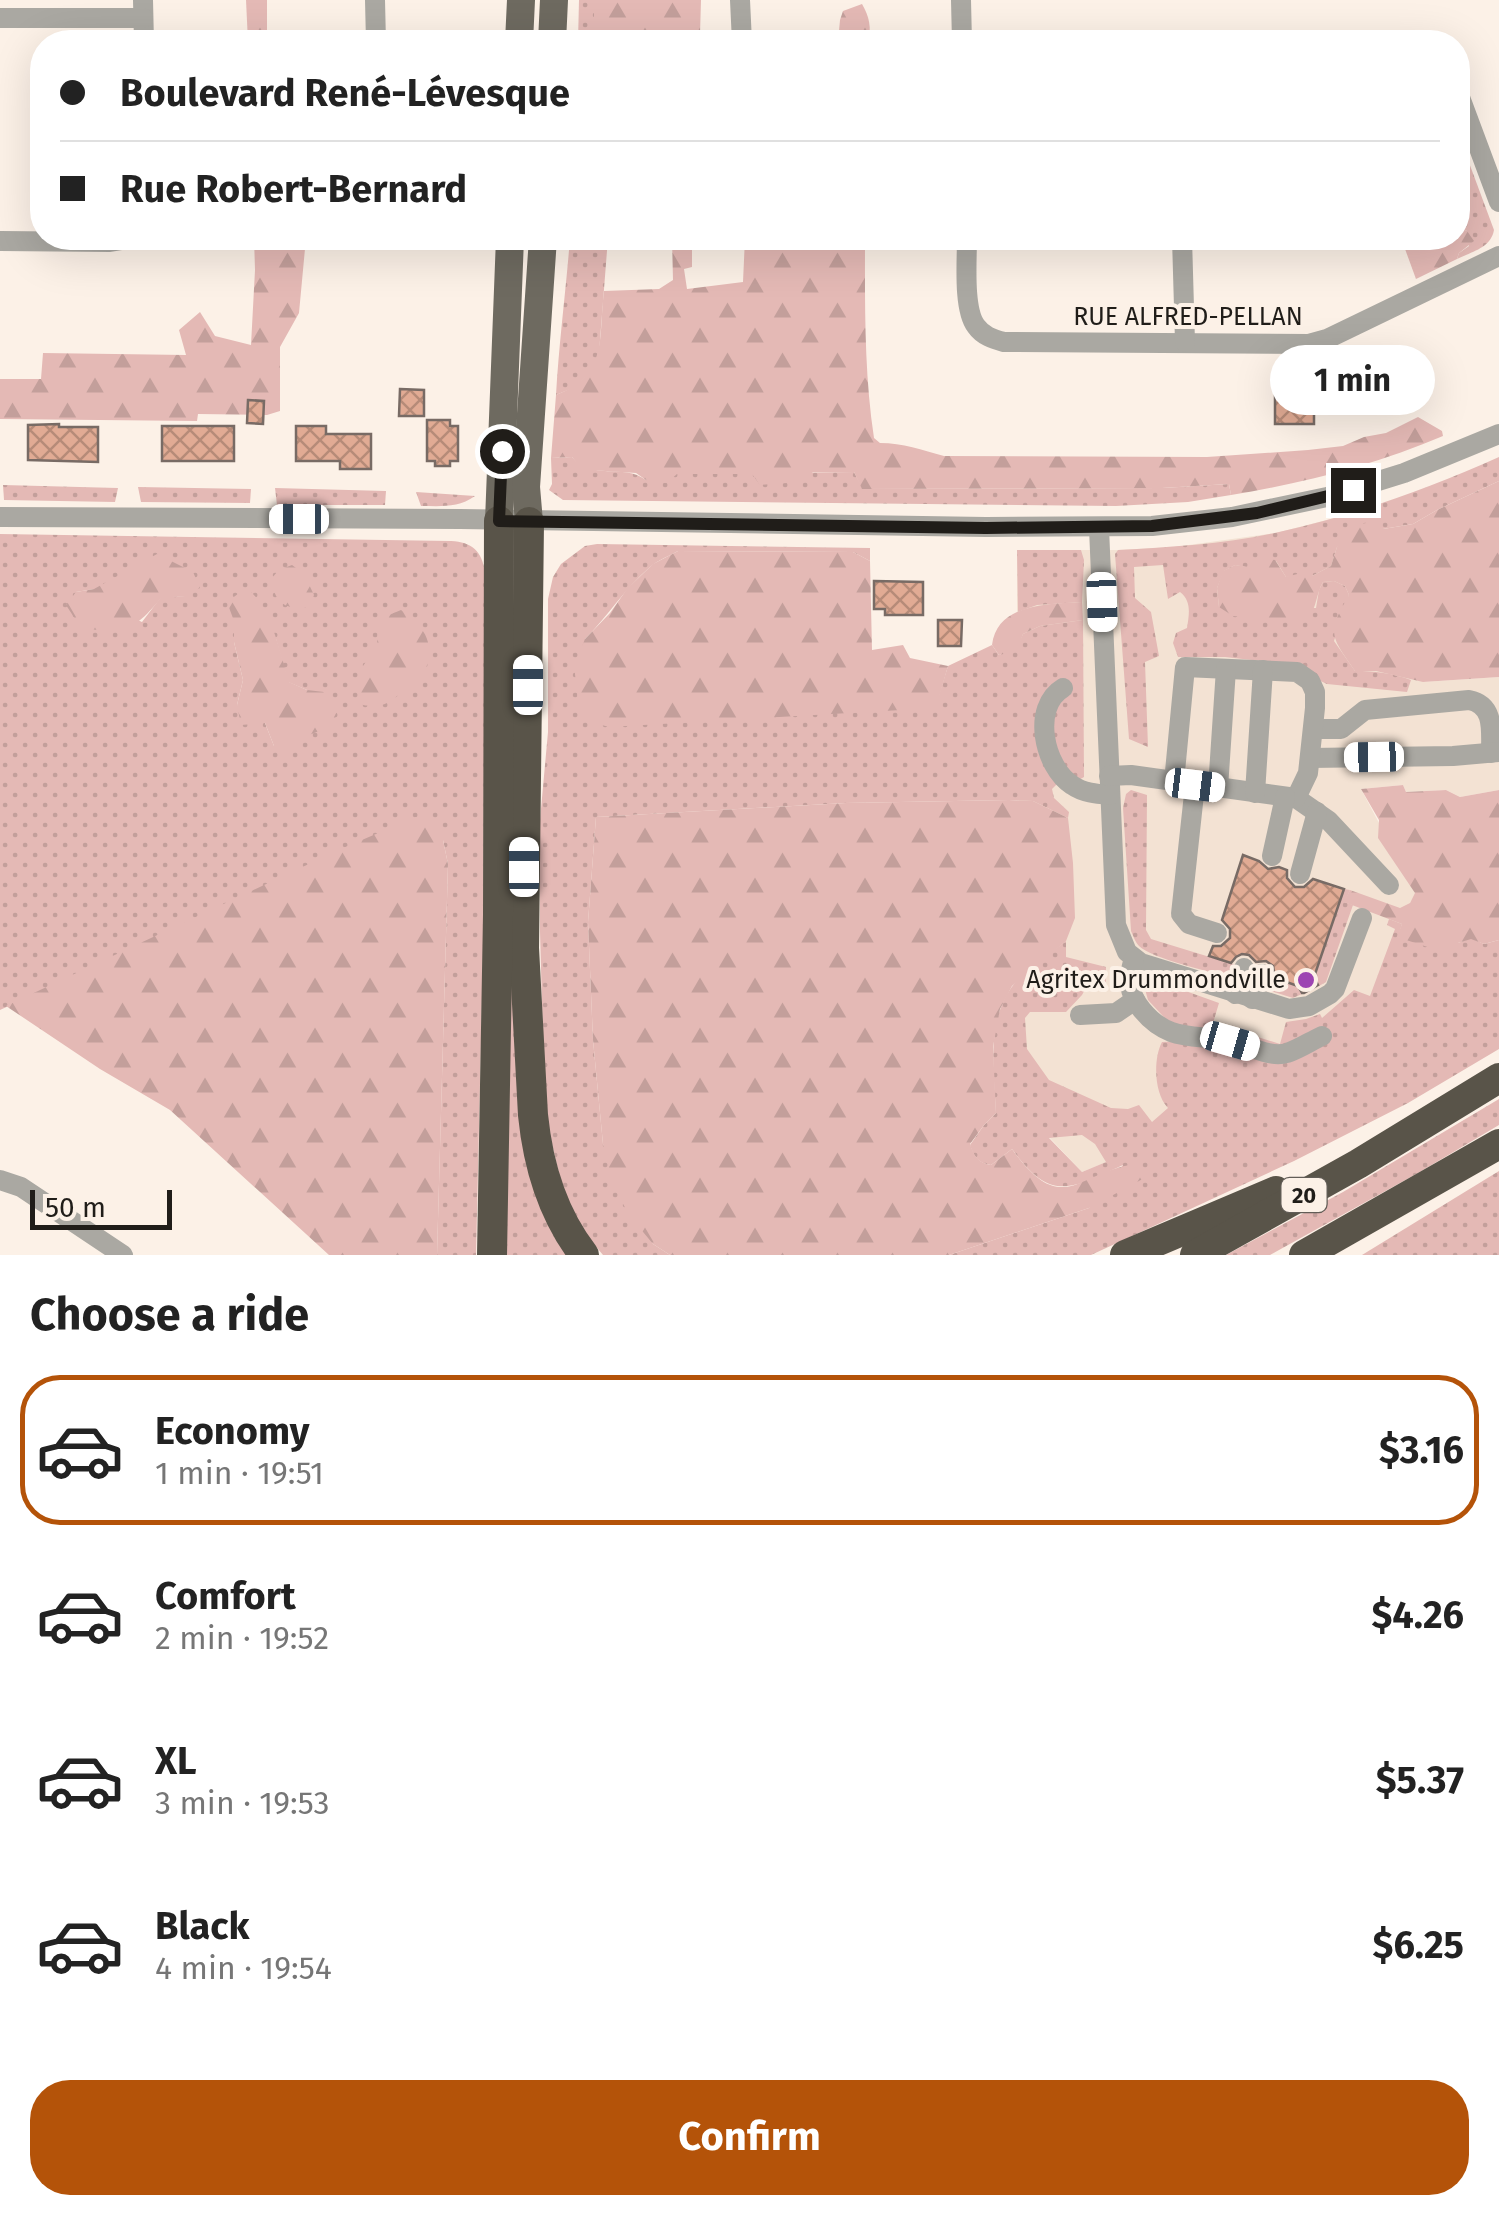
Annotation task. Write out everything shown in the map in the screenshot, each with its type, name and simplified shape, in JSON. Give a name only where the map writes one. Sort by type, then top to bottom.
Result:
[{"type":"highway","points":[[492,1255],[498,896],[514,522]]},
{"type":"highway","points":[[514,522],[524,948],[535,1135],[550,1193],[566,1229],[584,1255]]},
{"type":"highway","name":"20","points":[[1195,1255],[1499,1078]]},
{"type":"highway","points":[[1125,1255],[1412,1132]]},
{"type":"highway","name":"20","points":[[1304,1255],[1499,1144]]},
{"type":"main road","points":[[519,30],[520,0]]},
{"type":"main road","points":[[553,30],[554,0]]},
{"type":"main road","points":[[510,250],[514,522]]},
{"type":"main road","points":[[514,522],[526,486],[542,250]]},
{"type":"street","points":[[375,0],[376,30]]},
{"type":"street","points":[[740,0],[741,30]]},
{"type":"street","points":[[961,0],[962,30]]},
{"type":"street","points":[[0,18],[143,9]]},
{"type":"street","points":[[1470,124],[1499,202]]},
{"type":"street","points":[[0,241],[30,241]]},
{"type":"street","name":"RUE ALFRED-PELLAN","points":[[967,250],[970,314],[980,331],[1004,342],[1318,342],[1499,256]]},
{"type":"street","points":[[1182,250],[1185,342]]},
{"type":"street","points":[[0,516],[1099,528],[1188,523],[1300,504],[1392,478],[1499,434]]},
{"type":"street","points":[[1099,528],[1116,925],[1122,945],[1134,959],[1289,1010],[1310,1006],[1335,988],[1362,918]]},
{"type":"street","points":[[1217,933],[1189,924],[1181,914],[1185,666],[1297,672],[1310,681],[1314,692],[1308,773],[1290,798],[1272,856]]},
{"type":"street","points":[[1218,788],[1226,668]]},
{"type":"street","points":[[1255,793],[1263,670]]},
{"type":"street","points":[[1063,688],[1054,693],[1046,709],[1046,738],[1051,759],[1076,788],[1089,792],[1131,776],[1290,798],[1316,812],[1390,885]]},
{"type":"street","points":[[1310,758],[1495,752],[1489,715],[1477,701],[1365,710],[1341,730],[1313,729]]},
{"type":"street","points":[[1300,874],[1316,812]]},
{"type":"street","points":[[1134,959],[1129,975],[1134,1000],[1152,1022],[1167,1032],[1230,1041],[1274,1054],[1287,1053],[1322,1036]]},
{"type":"street","points":[[1244,996],[1253,971]]},
{"type":"street","points":[[1080,1015],[1116,1013],[1134,1000]]},
{"type":"street","points":[[0,1180],[16,1184],[123,1255]]},
{"type":"shaded area","points":[[1342,516],[1423,682],[1499,677],[1499,790],[1460,797],[1446,790],[1406,792],[1403,785],[1361,789],[1416,893],[1410,903],[1446,953],[1170,1136],[1082,1172],[1048,1136],[1024,1139],[1017,550],[1174,547],[1276,533]]},
{"type":"green space","points":[[246,0],[267,0],[267,30],[247,30]]},
{"type":"green space","points":[[579,0],[594,0],[594,30],[578,30]]},
{"type":"green space","points":[[594,0],[701,0],[700,30],[594,30]]},
{"type":"green space","points":[[862,4],[870,30],[839,30],[843,11]]},
{"type":"green space","points":[[1470,165],[1494,230],[1485,245],[1457,259],[1459,253],[1470,250]]},
{"type":"green space","points":[[254,250],[305,250],[299,313],[280,347],[280,411],[267,415],[198,414],[197,421],[0,419],[0,379],[41,379],[43,353],[186,355],[179,330],[200,312],[215,336],[251,345]]},
{"type":"green space","points":[[569,250],[607,250],[599,353],[593,370],[575,387],[556,395]]},
{"type":"green space","points":[[672,250],[692,250],[692,267],[684,269],[687,289],[743,282],[744,250],[865,250],[868,388],[874,438],[880,443],[944,456],[1207,457],[1308,450],[1343,446],[1386,433],[1418,417],[1442,431],[1443,436],[1339,472],[1231,495],[1229,484],[1162,488],[862,489],[854,472],[813,472],[801,482],[760,485],[752,474],[677,474],[667,483],[646,480],[636,473],[590,470],[580,467],[572,457],[551,458],[556,395],[585,377],[593,366],[598,353],[604,291],[659,289],[673,280]]},
{"type":"green space","points":[[1405,250],[1463,250],[1457,259],[1416,279]]},
{"type":"green space","points":[[572,457],[588,468],[637,475],[646,480],[676,474],[854,472],[863,489],[1162,488],[1229,484],[1231,495],[1116,506],[563,500],[549,490],[551,458]]},
{"type":"green space","points":[[1499,457],[1499,481],[1413,524],[1383,529],[1337,547],[1331,566],[1312,576],[1286,577],[1276,561],[1256,569],[1235,565],[1224,571],[1217,588],[1219,607],[1316,608],[1323,582],[1345,586],[1349,595],[1334,641],[1355,671],[1411,680],[1407,692],[1327,684],[1296,665],[1225,657],[1178,657],[1173,643],[1176,633],[1187,628],[1186,600],[1180,592],[1168,599],[1163,565],[1134,567],[1135,598],[1151,612],[1159,656],[1145,662],[1148,747],[1129,739],[1115,554],[1118,550],[1219,542],[1307,525],[1391,500]]},
{"type":"green space","points":[[1499,481],[1499,677],[1423,682],[1376,671],[1355,671],[1334,634],[1349,595],[1345,586],[1334,581],[1323,582],[1308,619],[1233,616],[1219,607],[1217,588],[1223,571],[1235,565],[1256,568],[1268,559],[1275,560],[1286,577],[1301,573],[1312,576],[1331,566],[1344,534],[1356,525],[1371,522],[1383,529],[1413,524]]},
{"type":"green space","points":[[3,485],[118,488],[115,502],[4,500]]},
{"type":"green space","points":[[138,487],[251,489],[250,503],[141,502]]},
{"type":"green space","points":[[275,488],[386,491],[385,505],[277,505]]},
{"type":"green space","points":[[416,492],[475,496],[456,504],[421,506]]},
{"type":"green space","points":[[0,534],[451,541],[475,549],[485,572],[483,955],[476,1255],[437,1255],[448,864],[443,840],[113,957],[0,1010]],"holes":[[[94,589],[185,596],[161,597],[142,622],[76,592]],[[234,621],[276,639],[288,682],[307,690],[274,746],[265,723],[237,705],[243,680],[234,642]]]},
{"type":"green space","points":[[585,546],[870,548],[870,561],[853,552],[678,551],[641,575],[585,639],[935,708],[948,666],[992,645],[999,655],[1017,647],[1023,634],[1040,626],[1083,620],[1084,777],[1058,783],[1052,789],[1054,798],[1069,812],[1068,818],[1033,801],[1009,800],[846,803],[596,817],[588,922],[603,1144],[653,1244],[670,1255],[603,1255],[583,1231],[564,1195],[545,1114],[540,820],[548,732],[548,599],[561,564]]},
{"type":"green space","points":[[1017,550],[1081,550],[1082,602],[1037,605],[1018,612]]},
{"type":"green space","points":[[678,551],[853,552],[870,561],[872,650],[903,645],[910,658],[948,666],[936,708],[609,727],[580,719],[574,665],[585,639],[653,564]]},
{"type":"green space","points":[[157,554],[193,572],[200,588],[185,596],[161,598],[127,628],[81,628],[66,605],[76,592],[94,589]]},
{"type":"green space","points":[[292,565],[304,574],[314,595],[308,607],[287,606],[273,588],[270,580],[279,570]]},
{"type":"green space","points":[[246,588],[268,618],[289,682],[324,692],[337,707],[334,725],[294,741],[285,749],[274,746],[265,723],[241,725],[237,705],[243,680],[234,642],[234,621],[227,602]]},
{"type":"green space","points":[[509,589],[520,1057],[574,1255],[500,1255]]},
{"type":"green space","points":[[1082,602],[1083,620],[1040,626],[1023,634],[1017,651],[999,655],[992,645],[996,631],[1014,613],[1040,605]]},
{"type":"green space","points":[[401,610],[427,638],[429,654],[424,676],[390,702],[363,705],[357,692],[363,666],[377,646],[378,627],[389,615]]},
{"type":"green space","points":[[1403,785],[1406,792],[1446,790],[1460,797],[1499,790],[1499,940],[1484,944],[1471,939],[1446,953],[1397,937],[1402,924],[1344,902],[1350,890],[1400,908],[1410,903],[1415,893],[1378,838],[1379,820],[1361,789]]},
{"type":"green space","points":[[1131,790],[1147,795],[1146,930],[1151,939],[1239,966],[1235,979],[1145,951],[1135,941],[1131,931],[1123,808]]},
{"type":"green space","points":[[1033,801],[1068,818],[1075,918],[1066,941],[1012,986],[1000,1009],[993,1047],[996,1113],[970,1144],[980,1161],[991,1165],[1012,1149],[1030,1171],[1046,1183],[1060,1187],[1140,1164],[1150,1175],[1089,1208],[949,1255],[670,1255],[653,1244],[629,1215],[613,1185],[603,1144],[588,922],[596,817],[846,803]]},
{"type":"green space","points":[[416,817],[433,823],[443,840],[448,864],[437,1255],[329,1255],[170,1110],[6,1006],[343,848]]},
{"type":"green space","points":[[1344,889],[1350,890],[1345,902],[1353,905],[1326,982],[1319,986],[1315,977]]},
{"type":"green space","points":[[1389,919],[1402,924],[1398,937],[1458,943],[1471,938],[1484,944],[1499,940],[1499,1049],[1408,1103],[1294,1161],[1091,1255],[949,1255],[1089,1208],[1123,1165],[1075,1185],[1063,1186],[1038,1178],[1012,1149],[991,1165],[980,1161],[970,1145],[996,1113],[993,1049],[1003,1002],[1016,981],[1044,957],[1066,941],[1066,957],[1106,967],[1106,982],[1089,982],[1066,1012],[1030,1012],[1025,1018],[1027,1049],[1049,1080],[1111,1108],[1139,1105],[1152,1122],[1168,1108],[1156,1076],[1162,1042],[1186,1041],[1148,1000],[1141,975],[1219,1003],[1213,1023],[1280,1044],[1286,1022],[1320,1014],[1322,1018],[1354,990],[1370,996],[1395,929],[1387,925]],"holes":[[[1082,1135],[1095,1144],[1106,1162],[1082,1172],[1049,1138]]]},
{"type":"green space","points":[[1266,975],[1298,986],[1302,994],[1293,998],[1261,988]]},
{"type":"green space","points":[[1499,1099],[1499,1125],[1418,1173],[1270,1255],[1226,1255],[1343,1192]]},
{"type":"green space","points":[[1499,1171],[1499,1255],[1362,1255]]},
{"type":"building","points":[[1285,382],[1314,382],[1314,424],[1275,424],[1275,386],[1285,386]]},
{"type":"building","points":[[400,389],[424,390],[424,416],[399,416]]},
{"type":"building","points":[[248,400],[264,401],[263,424],[247,423]]},
{"type":"building","points":[[427,420],[450,420],[450,426],[458,426],[458,461],[450,461],[450,466],[435,466],[435,461],[427,461]]},
{"type":"building","points":[[28,425],[98,427],[98,462],[28,460]]},
{"type":"building","points":[[162,426],[234,426],[234,461],[162,461]]},
{"type":"building","points":[[296,426],[326,426],[326,434],[371,434],[371,469],[340,469],[340,461],[296,461]]},
{"type":"building","points":[[874,581],[923,582],[923,615],[885,615],[885,609],[874,609]]},
{"type":"building","points":[[938,620],[962,620],[961,646],[938,646]]},
{"type":"building","points":[[1243,855],[1268,869],[1287,870],[1287,878],[1295,887],[1304,887],[1313,879],[1344,889],[1314,977],[1318,985],[1304,993],[1298,986],[1275,978],[1273,966],[1266,961],[1256,962],[1242,954],[1231,963],[1209,956],[1213,946],[1221,946],[1230,938],[1230,929],[1222,920]]},
{"type":"place","name":"Agritex Drummondville","points":[[1306,980]]},
{"type":"route","points":[[502,451],[499,521],[1099,528],[1200,522],[1353,490]]}]
